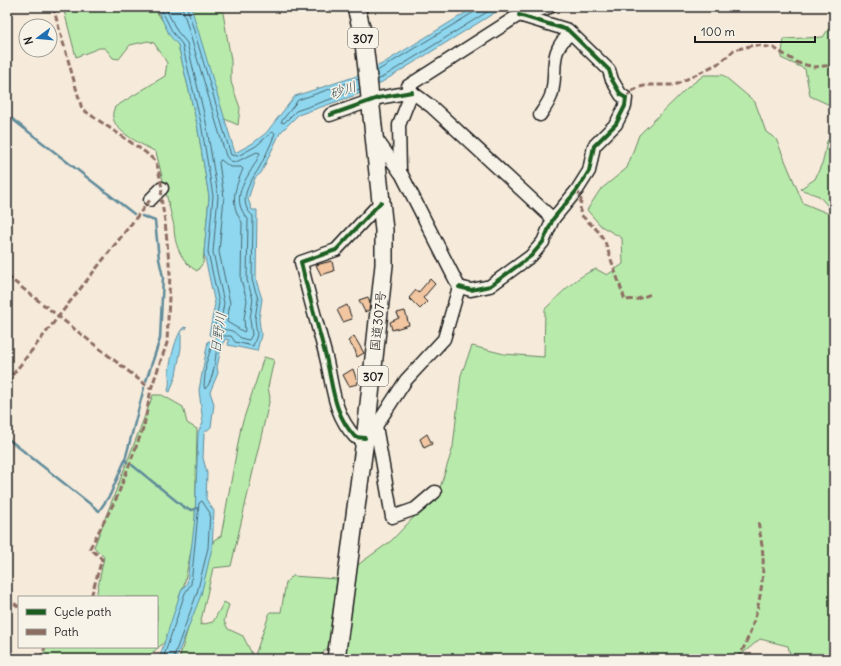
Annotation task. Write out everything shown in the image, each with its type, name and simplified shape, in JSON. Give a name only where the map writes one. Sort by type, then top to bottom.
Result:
[{"type":"highway","name":"国道307号","points":[[336,659],[369,430],[384,265],[384,230],[372,97],[363,34],[356,7]]},
{"type":"street","points":[[330,115],[372,97],[410,89],[519,15],[550,7]]},
{"type":"street","points":[[459,287],[471,290],[490,286],[531,256],[543,242],[553,219],[578,190],[589,171],[594,146],[616,124],[626,106],[626,98],[621,95],[612,80],[609,70],[571,33],[556,25],[519,15]]},
{"type":"street","points":[[540,115],[551,96],[553,66],[557,51],[562,41],[571,33]]},
{"type":"street","points":[[400,172],[399,125],[410,89]]},
{"type":"street","points":[[410,89],[432,107],[553,219]]},
{"type":"street","points":[[375,137],[400,172],[459,287],[444,339],[406,380],[369,430],[355,437],[349,430],[332,393],[326,358],[301,262],[336,250],[381,202]]},
{"type":"street","points":[[150,200],[162,188]]},
{"type":"street","points":[[369,430],[392,517],[415,509],[435,492]]},
{"type":"green space","points":[[63,7],[152,7],[178,45],[197,124],[209,197],[203,263],[197,271],[183,258],[177,246],[174,226],[156,152],[134,140],[114,122],[113,115],[115,107],[165,76],[167,63],[154,43],[148,41],[130,45],[119,59],[113,58],[105,48],[99,48],[76,57]]},
{"type":"green space","points":[[183,7],[222,7],[231,60],[231,82],[240,108],[238,125],[218,116]]},
{"type":"green space","points":[[834,21],[834,113],[832,106],[810,96],[805,69],[781,58],[784,39],[823,37]]},
{"type":"green space","points":[[704,75],[723,75],[755,102],[766,132],[776,139],[803,203],[834,216],[834,659],[791,659],[788,646],[760,639],[736,659],[349,659],[343,657],[352,569],[391,541],[439,491],[453,447],[461,375],[472,346],[504,354],[544,357],[545,309],[569,286],[588,272],[596,269],[607,275],[623,264],[622,238],[601,226],[587,210],[600,190],[627,168],[639,135],[687,88]]},
{"type":"green space","points":[[834,134],[834,213],[819,196],[800,189],[815,179],[823,161],[827,141]]},
{"type":"green space","points":[[264,357],[274,360],[268,387],[270,398],[231,566],[213,568],[200,625],[213,622],[224,602],[229,605],[224,621],[228,629],[243,636],[254,658],[270,612],[281,612],[286,582],[292,576],[337,579],[329,646],[322,654],[321,659],[179,659],[214,540],[221,536],[241,427]]},
{"type":"green space","points":[[153,395],[162,395],[183,407],[187,423],[197,429],[195,531],[183,590],[167,640],[158,648],[158,596],[96,596],[104,557],[94,547]]},
{"type":"green space","points":[[46,648],[158,648],[145,659],[41,659]]},
{"type":"water","points":[[156,7],[191,7],[235,153],[253,143],[266,133],[295,96],[354,77],[382,64],[475,7],[504,7],[374,87],[356,95],[298,115],[280,133],[261,173],[255,178],[248,199],[252,210],[257,210],[256,280],[262,299],[259,319],[261,335],[257,351],[228,345],[229,340],[225,339],[222,344],[217,367],[218,373],[210,392],[214,404],[211,427],[204,433],[203,458],[207,473],[206,499],[214,511],[212,548],[201,595],[176,659],[159,659],[181,591],[187,583],[195,518],[198,432],[203,423],[199,390],[208,341],[214,342],[216,336],[209,335],[215,304],[204,253],[209,197],[197,124],[178,45],[170,36]]},
{"type":"water","points":[[184,327],[187,328],[181,331],[181,348],[176,375],[170,392],[168,391],[169,372],[174,348],[178,335],[181,330]]},
{"type":"building","points":[[332,261],[334,271],[321,275],[316,265]]},
{"type":"building","points":[[430,279],[435,284],[423,298],[427,302],[420,309],[409,298],[416,290],[418,293]]},
{"type":"building","points":[[368,297],[370,303],[369,310],[365,312],[359,300]]},
{"type":"building","points":[[347,305],[352,319],[343,322],[337,310]]},
{"type":"building","points":[[405,311],[409,325],[392,330],[390,322],[399,318],[397,313]]},
{"type":"building","points":[[354,336],[364,353],[357,357],[355,350],[348,341]]},
{"type":"building","points":[[353,369],[358,384],[349,386],[343,375]]},
{"type":"building","points":[[427,434],[432,444],[424,448],[420,439]]},
{"type":"waterway","points":[[7,115],[134,214]]},
{"type":"waterway","points":[[142,216],[155,221],[159,259],[163,277],[160,339],[146,381]]},
{"type":"waterway","points":[[127,462],[125,460],[144,388]]},
{"type":"waterway","points":[[7,438],[99,511],[110,495],[125,460]]},
{"type":"waterway","points":[[132,465],[185,508],[192,510],[197,508]]},
{"type":"marked path","points":[[53,7],[82,109],[145,152],[155,161],[162,188],[161,198],[165,221],[170,273],[167,343],[151,389],[144,426],[117,497],[90,548],[102,559],[91,596]]},
{"type":"marked path","points":[[626,98],[632,91],[640,87],[648,85],[675,85],[721,62],[734,50],[754,45],[774,48],[798,63],[814,67],[834,65]]},
{"type":"marked path","points":[[577,190],[581,198],[580,214],[599,232],[605,242],[625,300],[638,299],[651,294]]},
{"type":"marked path","points":[[7,382],[150,200]]},
{"type":"marked path","points":[[7,276],[151,389]]},
{"type":"marked path","points":[[738,659],[752,626],[761,591],[763,561],[758,520]]},
{"type":"marked path","points":[[7,598],[18,606]]},
{"type":"marked path","points":[[40,659],[45,648]]},
{"type":"cycle path","points":[[459,287],[471,290],[490,286],[531,256],[543,242],[553,219],[577,190],[589,171],[594,146],[616,124],[625,106],[626,98],[621,95],[612,80],[609,70],[568,30],[519,15]]},
{"type":"cycle path","points":[[330,115],[378,98],[412,92]]},
{"type":"cycle path","points":[[365,438],[355,437],[348,428],[338,409],[301,262],[336,250],[381,202]]},
{"type":"water label","name":"砂川","points":[[343,90]]},
{"type":"water label","name":"日野川","points":[[218,333]]}]
